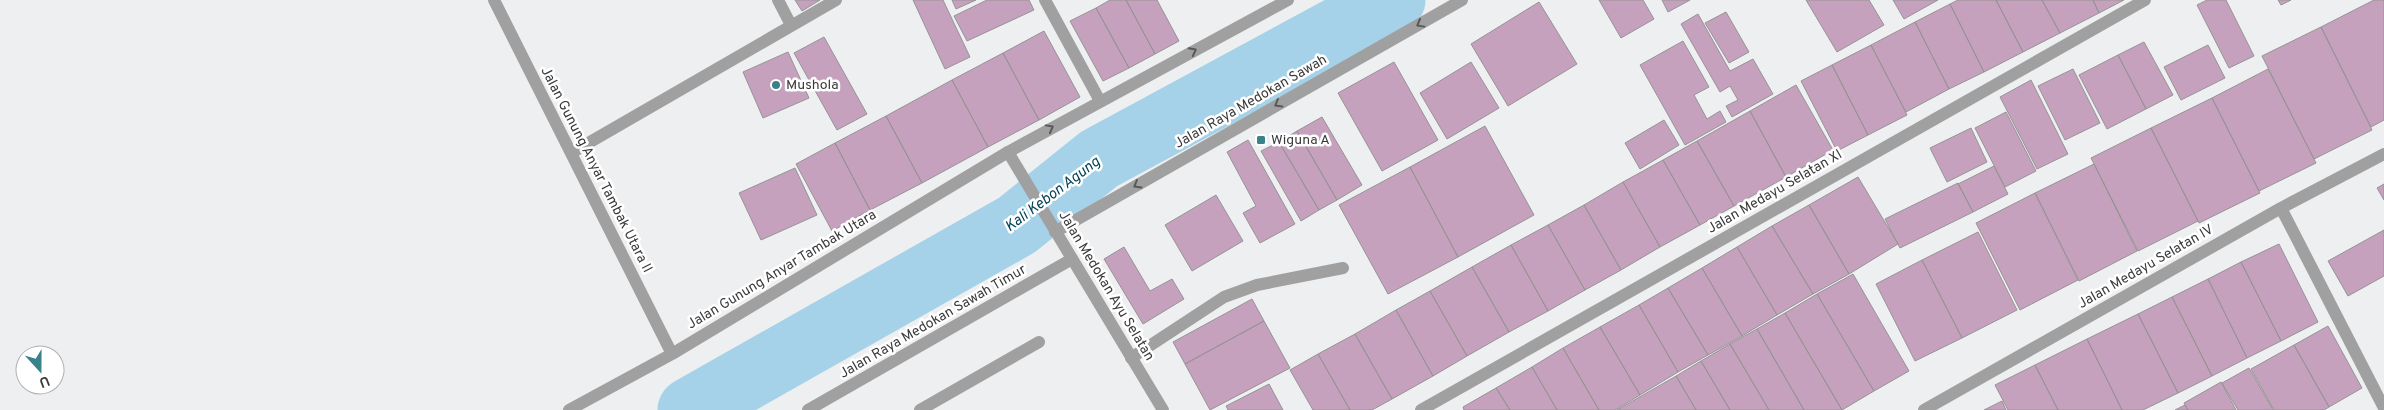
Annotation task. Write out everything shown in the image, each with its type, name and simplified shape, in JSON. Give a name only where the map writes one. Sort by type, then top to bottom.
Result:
[{"type":"street","name":"Jalan Gunung Anyar Tambak Utara II","points":[[494,0],[672,354]]},
{"type":"street","points":[[778,0],[791,25]]},
{"type":"street","points":[[571,153],[836,0]]},
{"type":"street","points":[[1045,0],[1100,101]]},
{"type":"street","points":[[1008,152],[1288,0]]},
{"type":"street","name":"Jalan Raya Medokan Sawah","points":[[1053,229],[1462,0]]},
{"type":"street","name":"Jalan Medayu Selatan XI","points":[[1421,410],[2145,0]]},
{"type":"street","name":"Jalan Medokan Ayu Selatan","points":[[1008,152],[1163,410]]},
{"type":"street","name":"Jalan Gunung Anyar Tambak Utara","points":[[568,410],[672,354],[1008,152]]},
{"type":"street","name":"Jalan Medayu Selatan IV","points":[[1924,410],[2281,208],[2384,154]]},
{"type":"street","points":[[2281,208],[2384,408]]},
{"type":"street","name":"Jalan Raya Medokan Sawah Timur","points":[[808,410],[1072,259]]},
{"type":"street","points":[[1131,358],[1224,297],[1240,290],[1343,268]]},
{"type":"street","points":[[920,410],[1039,342]]},
{"type":"building","points":[[795,0],[820,0],[802,11]]},
{"type":"building","points":[[913,0],[943,0],[970,57],[945,69]]},
{"type":"building","points":[[952,0],[976,0],[956,9]]},
{"type":"building","points":[[987,0],[1029,0],[1034,10],[967,41],[954,16]]},
{"type":"building","points":[[1110,0],[1126,0],[1155,54],[1129,68],[1096,8]]},
{"type":"building","points":[[1126,0],[1157,0],[1179,41],[1155,54]]},
{"type":"building","points":[[1599,0],[1643,0],[1654,19],[1621,38]]},
{"type":"building","points":[[1662,0],[1690,0],[1668,12]]},
{"type":"building","points":[[1806,0],[1869,0],[1884,25],[1837,52]]},
{"type":"building","points":[[1893,0],[1938,0],[1904,19]]},
{"type":"building","points":[[1958,0],[1996,0],[2023,52],[1984,72],[1950,4]]},
{"type":"building","points":[[1996,0],[2042,0],[2060,33],[2023,52]]},
{"type":"building","points":[[2042,0],[2093,0],[2099,13],[2060,33]]},
{"type":"building","points":[[2093,0],[2124,0],[2099,13]]},
{"type":"building","points":[[2207,0],[2226,0],[2254,56],[2229,68],[2197,5]]},
{"type":"building","points":[[2278,0],[2291,0],[2281,5]]},
{"type":"building","points":[[2374,0],[2384,0],[2384,120],[2371,127],[2321,27]]},
{"type":"building","points":[[1539,2],[1577,64],[1508,106],[1471,44]]},
{"type":"building","points":[[1950,4],[1984,72],[1949,89],[1915,22]]},
{"type":"building","points":[[1096,8],[1129,68],[1103,81],[1070,21]]},
{"type":"building","points":[[1726,12],[1749,52],[1729,63],[1705,23]]},
{"type":"building","points":[[1698,14],[1730,71],[1753,59],[1773,94],[1732,117],[1726,106],[1738,100],[1730,86],[1720,92],[1681,24]]},
{"type":"building","points":[[1915,22],[1949,89],[1906,112],[1871,45]]},
{"type":"building","points":[[2321,27],[2372,130],[2314,159],[2262,56]]},
{"type":"building","points":[[1044,31],[1080,97],[1039,120],[1003,53]]},
{"type":"building","points":[[824,37],[867,114],[837,130],[794,53]]},
{"type":"building","points":[[1683,41],[1709,87],[1694,95],[1707,119],[1720,111],[1726,122],[1685,145],[1640,65]]},
{"type":"building","points":[[2144,42],[2173,95],[2146,109],[2118,55]]},
{"type":"building","points":[[1871,45],[1907,115],[1868,135],[1832,65]]},
{"type":"building","points":[[2208,45],[2225,78],[2181,100],[2164,67]]},
{"type":"building","name":"Mushola","points":[[788,52],[809,98],[763,118],[743,72]]},
{"type":"building","points":[[1003,53],[1039,120],[988,147],[952,80]]},
{"type":"building","points":[[2118,55],[2146,109],[2107,129],[2079,75]]},
{"type":"building","points":[[1394,62],[1438,140],[1382,171],[1338,93]]},
{"type":"building","points":[[1471,62],[1499,108],[1447,139],[1420,93]]},
{"type":"building","points":[[1832,65],[1868,135],[1837,151],[1801,81]]},
{"type":"building","points":[[2073,69],[2100,123],[2065,140],[2038,86]]},
{"type":"building","points":[[2268,69],[2316,163],[2259,191],[2212,98]]},
{"type":"building","points":[[952,80],[988,147],[922,183],[886,116]]},
{"type":"building","points":[[2031,80],[2068,154],[2037,169],[2000,97]]},
{"type":"building","points":[[1796,85],[1833,150],[1786,177],[1750,111]]},
{"type":"building","points":[[2212,98],[2260,193],[2199,223],[2151,128]]},
{"type":"building","points":[[1750,111],[1786,177],[1734,206],[1697,141]]},
{"type":"building","points":[[2006,112],[2036,171],[2005,187],[1975,128]]},
{"type":"building","points":[[886,116],[922,183],[870,210],[835,143]]},
{"type":"building","points":[[1322,117],[1362,185],[1337,200],[1297,131]]},
{"type":"building","points":[[1664,120],[1679,145],[1640,169],[1625,143]]},
{"type":"building","points":[[1485,126],[1534,215],[1458,257],[1410,167]]},
{"type":"building","points":[[1971,128],[1987,162],[1947,182],[1930,148]]},
{"type":"building","points":[[2151,128],[2198,221],[2138,251],[2091,158]]},
{"type":"building","points":[[1297,131],[1337,200],[1319,210],[1279,142]]},
{"type":"building","points":[[1248,140],[1295,224],[1260,243],[1243,213],[1256,206],[1227,152]]},
{"type":"building","points":[[1697,141],[1734,206],[1700,225],[1663,160]]},
{"type":"building","points":[[1279,142],[1319,210],[1301,221],[1261,151]]},
{"type":"building","points":[[835,143],[870,210],[832,231],[796,164]]},
{"type":"building","points":[[1663,160],[1700,225],[1660,247],[1623,182]]},
{"type":"building","points":[[2094,164],[2137,251],[2079,281],[2035,193]]},
{"type":"building","points":[[1994,166],[2008,194],[1973,212],[1958,184]]},
{"type":"building","points":[[1410,167],[1458,257],[1388,294],[1339,205]]},
{"type":"building","points":[[795,168],[817,215],[761,240],[739,193]]},
{"type":"building","points":[[1858,177],[1898,244],[1849,274],[1809,205]]},
{"type":"building","points":[[1623,182],[1660,247],[1621,270],[1584,205]]},
{"type":"building","points":[[1958,183],[1973,212],[1900,248],[1885,219]]},
{"type":"building","points":[[2384,184],[2384,200],[2377,188]]},
{"type":"building","points":[[2035,193],[2078,280],[2020,310],[1976,223]]},
{"type":"building","points":[[1216,195],[1243,241],[1192,271],[1165,225]]},
{"type":"building","points":[[1584,205],[1621,270],[1585,290],[1548,225]]},
{"type":"building","points":[[1809,205],[1849,274],[1813,294],[1772,226]]},
{"type":"building","points":[[1548,225],[1585,290],[1548,311],[1511,245]]},
{"type":"building","points":[[1772,226],[1813,294],[1777,315],[1737,247]]},
{"type":"building","points":[[2384,230],[2384,276],[2348,296],[2328,261]]},
{"type":"building","points":[[1978,232],[2017,310],[1962,338],[1922,260]]},
{"type":"building","points":[[2279,244],[2318,322],[2281,341],[2241,262]]},
{"type":"building","points":[[1511,245],[1548,311],[1509,332],[1472,267]]},
{"type":"building","points":[[1124,247],[1150,291],[1172,279],[1184,299],[1143,324],[1104,259]]},
{"type":"building","points":[[1737,247],[1777,315],[1742,336],[1702,268]]},
{"type":"building","points":[[1922,260],[1962,338],[1915,361],[1876,284]]},
{"type":"building","points":[[2241,262],[2281,341],[2247,358],[2208,279]]},
{"type":"building","points":[[1472,267],[1509,332],[1467,356],[1430,291]]},
{"type":"building","points":[[1702,268],[1742,336],[1708,355],[1668,288]]},
{"type":"building","points":[[1853,274],[1909,371],[1874,391],[1817,294]]},
{"type":"building","points":[[2208,279],[2247,358],[2212,376],[2172,297]]},
{"type":"building","points":[[1668,288],[1708,355],[1678,372],[1639,305]]},
{"type":"building","points":[[1430,291],[1467,356],[1433,376],[1396,310]]},
{"type":"building","points":[[1817,294],[1874,391],[1842,410],[1785,313]]},
{"type":"building","points":[[2172,297],[2212,376],[2178,393],[2138,314]]},
{"type":"building","points":[[1252,299],[1264,321],[1185,364],[1173,342]]},
{"type":"building","points":[[1639,305],[1678,372],[1640,395],[1600,327]]},
{"type":"building","points":[[1396,310],[1433,376],[1392,399],[1355,334]]},
{"type":"building","points":[[1785,313],[1842,410],[1804,410],[1757,329]]},
{"type":"building","points":[[2138,314],[2178,393],[2143,410],[2122,410],[2087,339]]},
{"type":"building","points":[[1264,321],[1290,368],[1210,410],[1185,364]]},
{"type":"building","points":[[2328,326],[2362,388],[2329,407],[2294,345]]},
{"type":"building","points":[[1600,327],[1640,395],[1615,410],[1599,410],[1563,348]]},
{"type":"building","points":[[1757,329],[1804,410],[1769,410],[1730,344]]},
{"type":"building","points":[[1355,334],[1392,399],[1372,410],[1350,410],[1318,354]]},
{"type":"building","points":[[2087,339],[2122,410],[2058,410],[2035,365]]},
{"type":"building","points":[[1730,344],[1769,410],[1730,410],[1701,361]]},
{"type":"building","points":[[2294,345],[2329,407],[2324,410],[2274,410],[2251,369]]},
{"type":"building","points":[[1563,348],[1599,410],[1557,410],[1532,367]]},
{"type":"building","points":[[1318,354],[1350,410],[1313,410],[1290,370]]},
{"type":"building","points":[[1701,361],[1730,410],[1696,410],[1676,376]]},
{"type":"building","points":[[2035,365],[2058,410],[2008,410],[1995,385]]},
{"type":"building","points":[[1532,367],[1557,410],[1510,410],[1496,388]]},
{"type":"building","points":[[2249,368],[2273,410],[2238,410],[2222,383]]},
{"type":"building","points":[[1676,376],[1696,410],[1617,410]]},
{"type":"building","points":[[2221,382],[2236,410],[2188,410],[2184,403]]},
{"type":"building","points":[[1269,384],[1283,410],[1228,410],[1226,406]]},
{"type":"building","points":[[1496,388],[1510,410],[1464,410],[1463,407]]},
{"type":"building","points":[[2002,401],[2006,410],[1984,410]]},
{"type":"building","points":[[2185,405],[2188,410],[2175,410]]},
{"type":"waterway","name":"Kali Kebon Agung","points":[[690,410],[1017,225],[1099,159],[1393,0]]},
{"type":"place","name":"Mushola","points":[[776,85]]},
{"type":"place","name":"Wiguna A","points":[[1261,140]]}]
